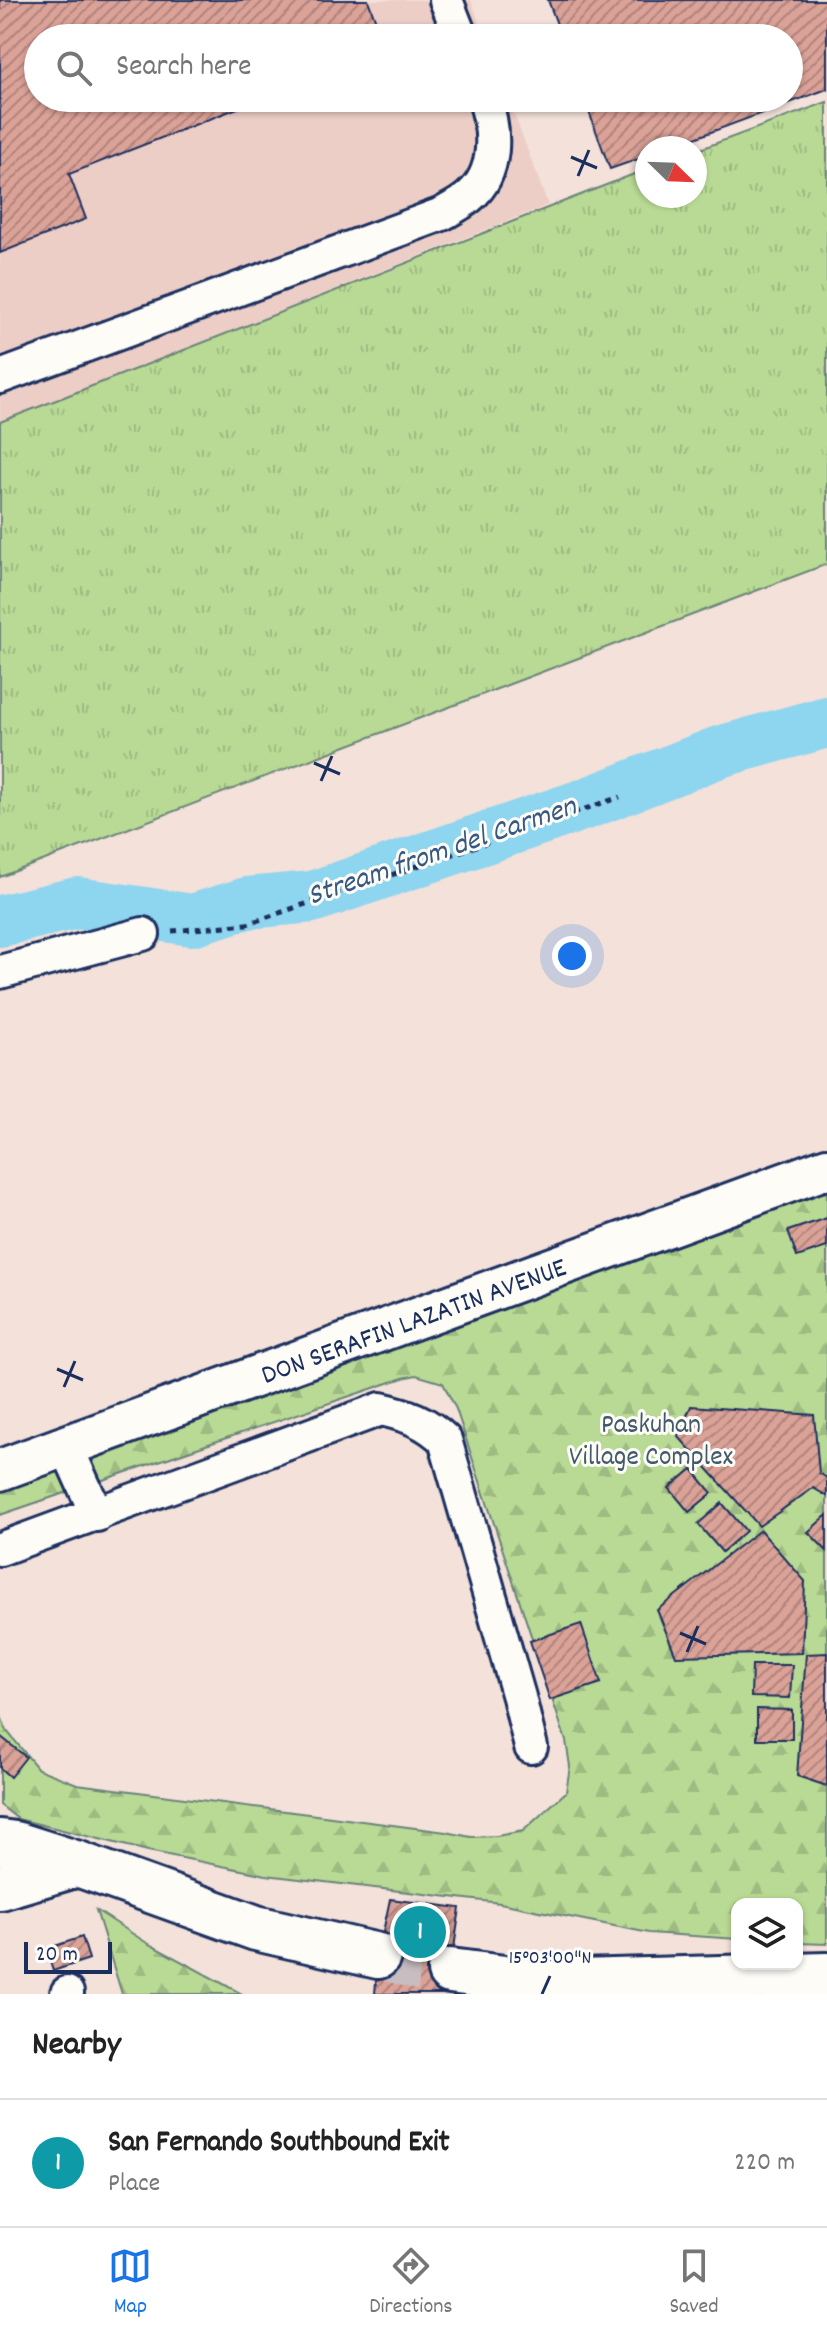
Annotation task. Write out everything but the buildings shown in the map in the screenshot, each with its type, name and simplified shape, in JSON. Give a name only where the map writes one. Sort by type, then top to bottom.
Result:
[{"type":"highway","points":[[5,1839],[256,1928],[378,1956]]},
{"type":"highway","points":[[0,1887],[78,1864]]},
{"type":"highway","points":[[450,1971],[542,1983],[827,1975]]},
{"type":"main road","name":"DON SERAFIN LAZATIN AVENUE","points":[[0,1470],[827,1168]]},
{"type":"lane","points":[[446,0],[455,24]]},
{"type":"lane","points":[[0,377],[442,214],[471,196],[484,178],[492,157],[494,136],[488,112]]},
{"type":"lane","points":[[0,972],[143,934]]},
{"type":"lane","points":[[0,1549],[381,1409],[406,1414],[428,1424],[445,1440],[531,1747]]},
{"type":"lane","points":[[66,1446],[97,1515]]},
{"type":"path","points":[[143,934],[247,924],[620,797]]},
{"type":"shaded area","points":[[0,0],[471,0],[480,24],[24,24],[24,112],[513,112],[548,205],[0,422]]},
{"type":"green space","points":[[827,102],[827,564],[0,877],[0,422],[635,174],[635,208],[707,208],[707,147]]},
{"type":"green space","name":"Paskuhan Village Complex","points":[[827,1186],[827,1944],[803,1943],[803,1898],[731,1898],[731,1939],[649,1933],[500,1903],[266,1875],[148,1851],[18,1819],[0,1805],[0,1713],[6,1730],[38,1769],[77,1784],[471,1837],[523,1831],[566,1792],[570,1766],[566,1741],[456,1409],[443,1383],[416,1375],[403,1378],[0,1515],[0,1486]]},
{"type":"green space","points":[[96,1910],[147,1943],[242,1994],[122,1994]]},
{"type":"waterway","name":"Stream from del Carmen","points":[[0,921],[77,903],[192,920],[247,903],[312,897],[585,804],[719,752],[827,722]]},
{"type":"tunnel","points":[[378,1956],[420,1968],[450,1971]]},
{"type":"place","name":"San Fernando Southbound Exit","points":[[420,1932]]}]
